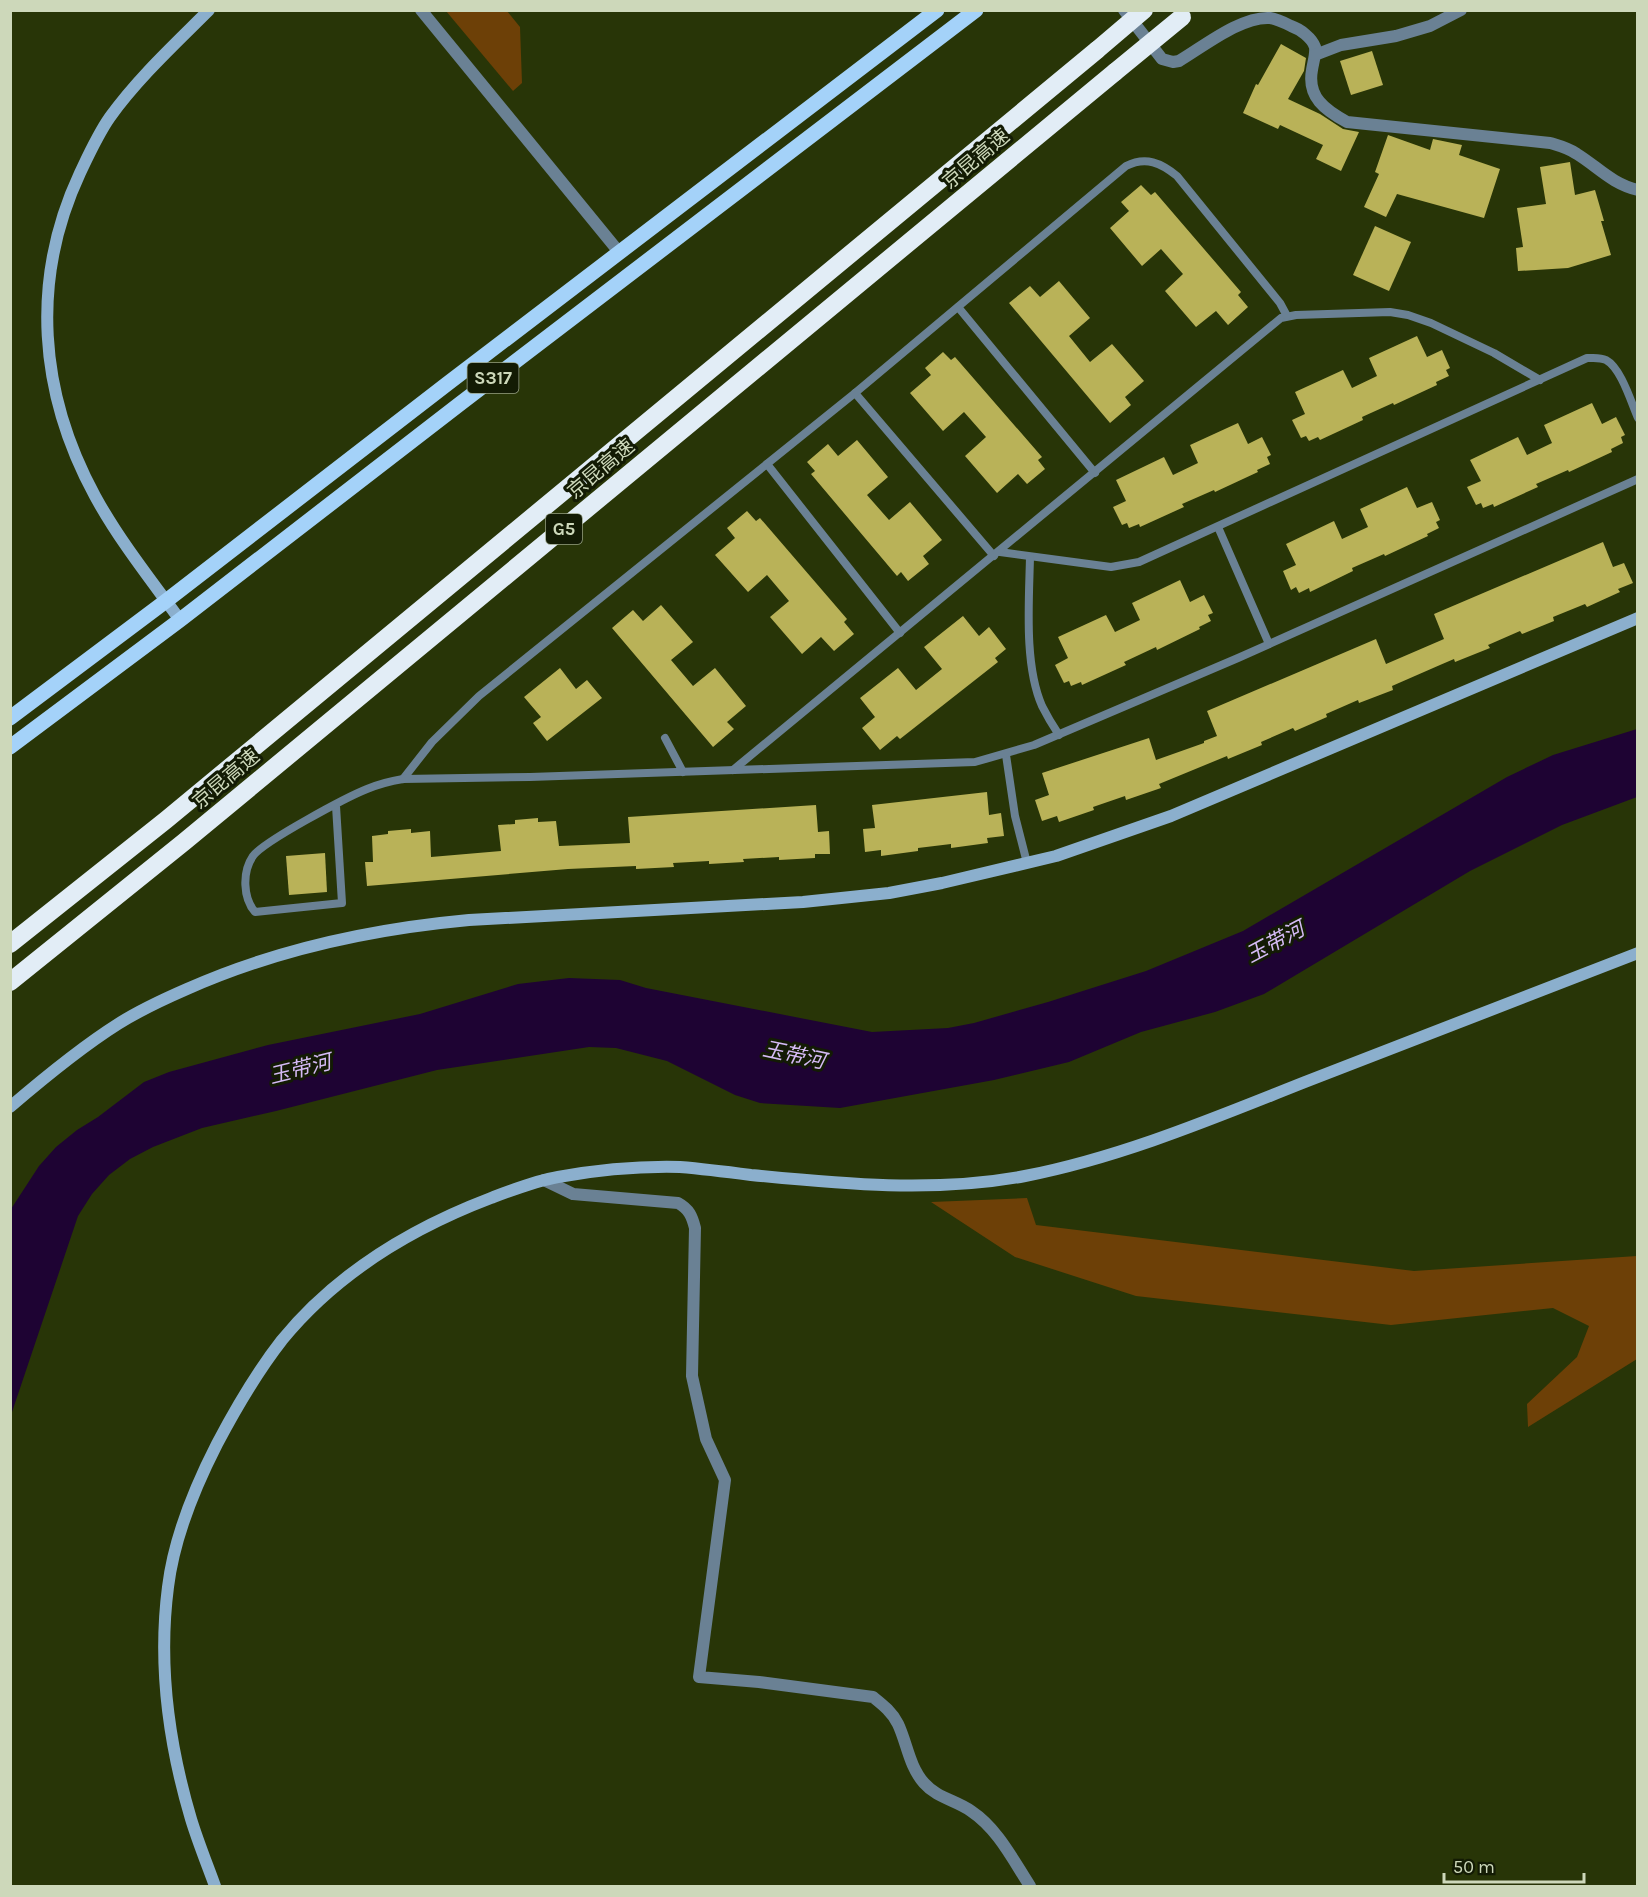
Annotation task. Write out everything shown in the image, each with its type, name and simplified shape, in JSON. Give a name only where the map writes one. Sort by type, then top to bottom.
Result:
[{"type":"highway","name":"京昆高速","points":[[10,944],[194,797],[1144,10]]},
{"type":"highway","name":"京昆高速","points":[[10,982],[184,842],[1186,14]]},
{"type":"main road","name":"S317","points":[[10,718],[937,10]]},
{"type":"main road","name":"S317","points":[[10,747],[180,620],[976,10]]},
{"type":"street","points":[[180,620],[106,515],[83,472],[52,382],[47,353],[46,310],[58,228],[72,189],[98,136],[110,117],[137,84],[209,10]]},
{"type":"street","points":[[421,10],[619,252]]},
{"type":"street","points":[[1124,10],[1162,59],[1173,62],[1179,62],[1239,25],[1268,18],[1295,27],[1313,43],[1315,54],[1310,81],[1312,92],[1322,106],[1347,122],[1550,143],[1578,154],[1622,186],[1638,190]]},
{"type":"street","points":[[1315,54],[1341,45],[1396,36],[1430,26],[1461,10]]},
{"type":"street","points":[[10,1107],[91,1042],[120,1023],[160,1001],[240,966],[262,959],[380,930],[469,920],[849,898],[942,883],[1027,863],[1102,841],[1171,816],[1638,618]]},
{"type":"street","points":[[214,1887],[191,1819],[176,1759],[167,1701],[168,1589],[175,1549],[191,1500],[207,1463],[253,1382],[281,1342],[312,1308],[342,1281],[388,1249],[444,1217],[507,1192],[544,1180],[618,1170],[680,1167],[841,1182],[929,1185],[1019,1177],[1051,1171],[1148,1143],[1638,953]]},
{"type":"street","points":[[544,1180],[573,1194],[678,1203],[688,1210],[692,1217],[695,1228],[692,1376],[706,1439],[725,1480],[699,1677],[759,1682],[873,1697],[887,1708],[897,1722],[908,1756],[922,1782],[935,1794],[967,1808],[986,1823],[998,1836],[1030,1887]]},
{"type":"lane","points":[[403,778],[432,742],[479,696],[855,393],[1126,166],[1136,161],[1148,160],[1159,164],[1177,176],[1280,303],[1287,316]]},
{"type":"lane","points":[[958,307],[1095,473]]},
{"type":"lane","points":[[733,770],[1281,318],[1296,315],[1390,312],[1408,315],[1431,322],[1494,352],[1540,380]]},
{"type":"lane","points":[[855,393],[997,554],[1111,567],[1139,562],[1587,358],[1598,358],[1616,368],[1638,418]]},
{"type":"lane","points":[[767,464],[900,633]]},
{"type":"lane","points":[[336,806],[342,903],[255,912],[249,906],[246,895],[247,870],[254,855],[280,835],[367,789],[403,778],[530,777],[975,762],[1006,755],[1059,735],[1269,644],[1638,479]]},
{"type":"lane","points":[[1218,527],[1269,644]]},
{"type":"lane","points":[[1030,557],[1029,611],[1033,676],[1042,706],[1059,735]]},
{"type":"lane","points":[[665,738],[682,772]]},
{"type":"lane","points":[[1006,755],[1015,816],[1027,863]]},
{"type":"shaded area","points":[[446,11],[507,11],[520,27],[522,83],[513,91]]},
{"type":"shaded area","points":[[1027,1198],[1036,1225],[1414,1271],[1637,1256],[1637,1359],[1528,1427],[1527,1404],[1577,1357],[1589,1326],[1553,1308],[1391,1325],[1136,1296],[1015,1257],[931,1202]]},
{"type":"water","name":"玉带河","points":[[1637,729],[1637,797],[1562,825],[1470,871],[1264,994],[1215,1012],[1141,1032],[1069,1062],[994,1080],[840,1108],[760,1103],[735,1095],[667,1061],[616,1048],[589,1047],[437,1070],[202,1128],[153,1147],[130,1159],[109,1175],[92,1194],[78,1216],[11,1415],[11,1209],[39,1166],[56,1147],[144,1082],[169,1072],[268,1045],[420,1014],[518,984],[569,978],[620,980],[646,988],[872,1032],[948,1028],[974,1023],[1146,971],[1243,931],[1507,777],[1553,755]]},
{"type":"building","points":[[1281,44],[1306,58],[1304,71],[1288,99],[1320,114],[1343,129],[1359,132],[1341,171],[1316,159],[1323,145],[1280,125],[1278,129],[1243,113],[1256,84],[1258,85]]},
{"type":"building","points":[[1372,51],[1383,85],[1351,95],[1340,61]]},
{"type":"building","points":[[1388,135],[1430,150],[1433,139],[1462,145],[1459,155],[1500,169],[1484,218],[1397,194],[1386,217],[1364,207],[1379,174],[1375,172]]},
{"type":"building","points":[[1570,162],[1575,195],[1595,190],[1611,255],[1568,268],[1518,271],[1516,248],[1523,247],[1517,208],[1546,204],[1540,167]]},
{"type":"building","points":[[1141,185],[1151,195],[1155,192],[1241,292],[1238,295],[1248,307],[1228,325],[1216,311],[1196,327],[1165,291],[1183,274],[1161,249],[1142,266],[1110,228],[1129,211],[1121,202]]},
{"type":"building","points":[[1375,226],[1411,242],[1389,291],[1353,275]]},
{"type":"building","points":[[1059,281],[1090,318],[1069,336],[1090,362],[1112,344],[1144,381],[1125,397],[1131,405],[1110,423],[1009,303],[1030,286],[1040,297]]},
{"type":"building","points":[[1417,336],[1427,357],[1442,350],[1450,368],[1446,370],[1449,376],[1436,382],[1437,385],[1362,417],[1363,420],[1320,440],[1318,437],[1309,441],[1306,436],[1301,438],[1292,420],[1305,414],[1295,392],[1343,370],[1352,388],[1377,376],[1369,358]]},
{"type":"building","points":[[943,352],[951,360],[955,357],[1042,457],[1038,460],[1045,469],[1027,484],[1018,474],[997,493],[965,456],[986,437],[964,412],[943,431],[910,393],[931,375],[925,368]]},
{"type":"building","points":[[1592,403],[1602,424],[1616,417],[1625,435],[1621,437],[1623,443],[1611,449],[1612,452],[1536,484],[1538,487],[1494,507],[1493,504],[1483,508],[1481,503],[1476,505],[1467,487],[1481,481],[1470,460],[1518,437],[1527,455],[1552,443],[1544,425]]},
{"type":"building","points":[[1238,423],[1248,444],[1262,437],[1271,455],[1267,457],[1270,464],[1215,492],[1214,490],[1182,504],[1184,507],[1140,527],[1139,524],[1129,528],[1127,523],[1122,525],[1113,507],[1126,501],[1116,480],[1164,457],[1173,475],[1198,463],[1190,445]]},
{"type":"building","points":[[857,440],[888,477],[867,495],[889,520],[910,502],[942,540],[923,556],[929,564],[908,581],[901,572],[897,576],[811,474],[815,471],[807,462],[828,444],[838,456]]},
{"type":"building","points":[[1407,487],[1417,508],[1432,502],[1440,520],[1436,522],[1439,528],[1427,534],[1428,536],[1385,556],[1384,554],[1352,568],[1353,571],[1310,592],[1309,588],[1299,593],[1296,587],[1291,590],[1283,571],[1296,565],[1286,544],[1334,521],[1342,539],[1368,527],[1360,509]]},
{"type":"building","points":[[747,511],[756,521],[760,518],[847,619],[844,622],[854,634],[834,651],[821,637],[802,654],[770,617],[789,601],[767,575],[748,592],[715,555],[735,538],[727,528]]},
{"type":"building","points":[[1603,542],[1613,567],[1624,563],[1633,583],[1618,589],[1620,592],[1587,607],[1585,604],[1553,617],[1554,621],[1522,634],[1520,631],[1488,645],[1490,648],[1455,662],[1454,659],[1440,665],[1392,686],[1393,690],[1359,703],[1358,700],[1295,731],[1293,728],[1261,742],[1262,745],[1228,759],[1227,756],[1159,784],[1161,788],[1126,800],[1125,796],[1059,822],[1057,816],[1042,821],[1035,800],[1049,795],[1042,773],[1149,738],[1156,760],[1204,743],[1217,736],[1207,711],[1376,639],[1386,664],[1444,639],[1434,614]]},
{"type":"building","points":[[1180,580],[1190,602],[1204,595],[1213,613],[1208,615],[1211,621],[1199,627],[1200,629],[1157,650],[1156,647],[1124,662],[1126,665],[1082,685],[1081,682],[1071,686],[1069,681],[1064,683],[1055,665],[1068,658],[1058,637],[1106,615],[1115,632],[1140,620],[1132,603]]},
{"type":"building","points":[[661,605],[693,642],[671,660],[693,686],[715,668],[746,706],[727,722],[734,729],[713,747],[612,628],[633,610],[643,621]]},
{"type":"building","points":[[963,616],[979,636],[989,627],[1006,649],[995,658],[998,662],[900,739],[897,736],[880,750],[862,728],[875,717],[860,698],[898,668],[916,690],[942,669],[924,647]]},
{"type":"building","points":[[560,668],[576,689],[587,680],[602,698],[547,741],[533,723],[541,717],[524,697]]},
{"type":"building","points":[[987,792],[989,815],[1001,813],[1004,836],[987,838],[988,843],[951,848],[951,844],[881,856],[881,850],[865,852],[863,829],[875,828],[872,805]]},
{"type":"building","points":[[816,805],[818,832],[829,831],[830,854],[815,854],[815,858],[743,859],[744,862],[709,864],[709,861],[673,863],[674,867],[636,869],[636,866],[568,869],[367,886],[365,862],[373,862],[372,836],[388,834],[388,831],[411,829],[411,833],[430,831],[431,857],[501,851],[498,825],[515,824],[515,820],[538,818],[538,822],[556,821],[559,846],[630,843],[628,817]]},
{"type":"building","points":[[325,853],[327,892],[289,895],[286,856]]}]
